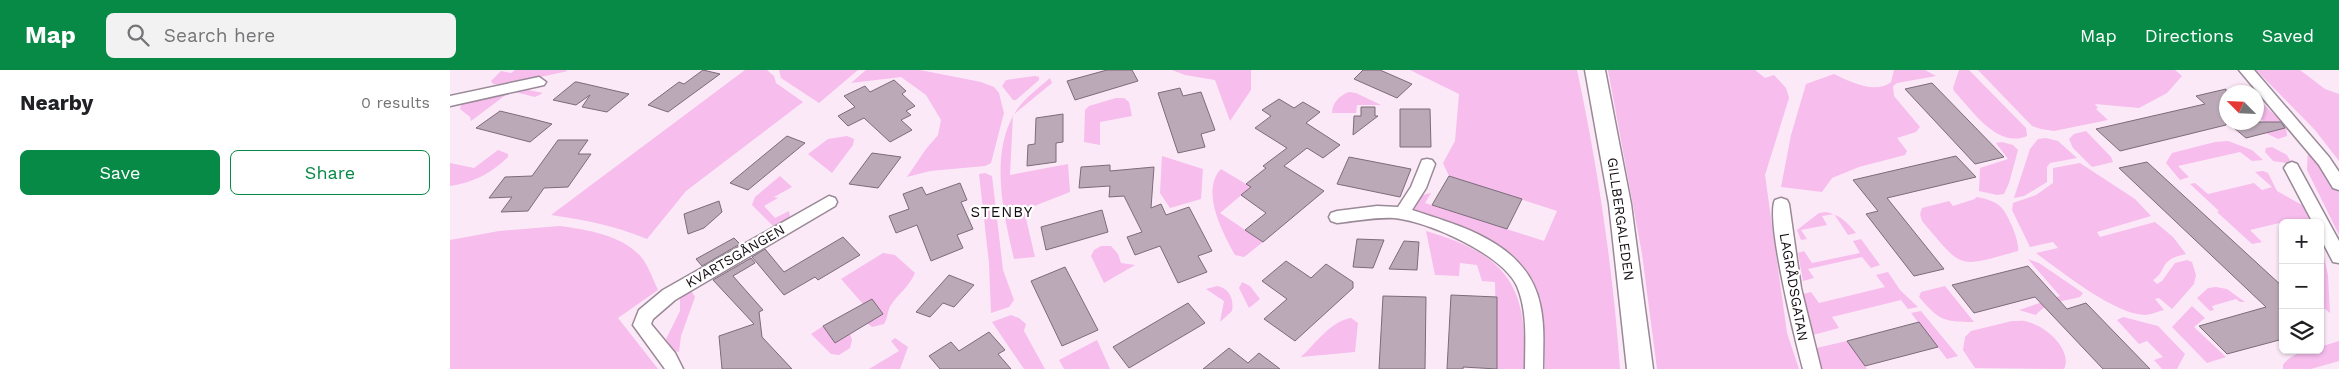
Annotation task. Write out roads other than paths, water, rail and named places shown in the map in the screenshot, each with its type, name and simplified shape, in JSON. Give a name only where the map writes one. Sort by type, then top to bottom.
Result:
[{"type":"main road","name":"GILLBERGALEDEN","points":[[1595,70],[1620,204],[1640,369]]},
{"type":"street","points":[[2246,70],[2324,161],[2339,184]]},
{"type":"street","points":[[450,101],[539,82]]},
{"type":"street","points":[[1402,214],[1418,188],[1427,164]]},
{"type":"street","points":[[2292,168],[2339,257]]},
{"type":"street","name":"KVARTSGÅNGEN","points":[[674,369],[669,358],[642,325],[644,314],[669,295],[829,202]]},
{"type":"street","name":"LAGRÅDSGATAN","points":[[1781,204],[1789,270],[1802,335],[1812,369]]},
{"type":"street","points":[[1337,217],[1378,212],[1402,214],[1468,236],[1484,244],[1514,268],[1524,280],[1534,314],[1534,369]]},
{"type":"district","name":"STENBY","points":[[1002,212]]}]
